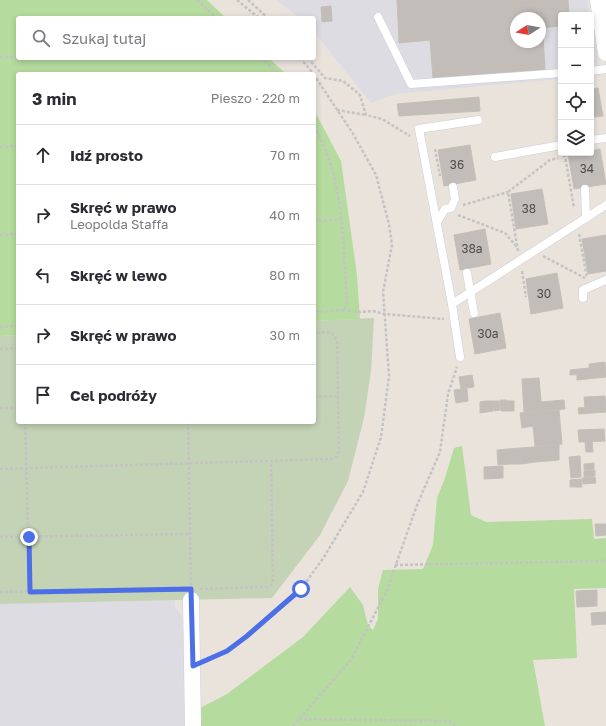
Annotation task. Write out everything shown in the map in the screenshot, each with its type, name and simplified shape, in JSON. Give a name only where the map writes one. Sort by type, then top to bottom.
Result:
[{"type":"street","points":[[598,0],[606,53]]},
{"type":"street","points":[[191,595],[193,726]]},
{"type":"lane","points":[[378,17],[411,84],[558,73]]},
{"type":"lane","points":[[594,71],[606,69]]},
{"type":"lane","points":[[460,357],[433,195],[419,129],[478,120]]},
{"type":"lane","points":[[594,140],[606,138]]},
{"type":"lane","points":[[495,157],[558,146]]},
{"type":"lane","points":[[437,222],[446,209],[451,208],[455,199],[452,187]]},
{"type":"lane","points":[[585,190],[586,218]]},
{"type":"lane","points":[[452,304],[606,205]]},
{"type":"lane","points":[[467,273],[474,313]]},
{"type":"lane","points":[[583,298],[583,290],[606,280]]},
{"type":"path","points":[[198,0],[215,16]]},
{"type":"path","points":[[237,0],[257,16]]},
{"type":"path","points":[[248,0],[266,16]]},
{"type":"path","points":[[0,57],[16,57]]},
{"type":"path","points":[[263,60],[277,72]]},
{"type":"path","points":[[302,60],[312,72]]},
{"type":"path","points":[[310,60],[326,78],[343,82],[360,95],[366,115]]},
{"type":"path","points":[[193,666],[232,647],[264,622],[301,589],[324,557],[363,492],[381,437],[389,376],[383,292],[392,245],[389,224],[376,175],[352,132],[336,110],[316,77]]},
{"type":"path","points":[[336,110],[382,119],[422,144]]},
{"type":"path","points":[[316,132],[334,171],[340,220],[347,306],[343,310]]},
{"type":"path","points":[[0,147],[16,146]]},
{"type":"path","points":[[451,208],[508,192],[550,160],[565,156],[577,224]]},
{"type":"path","points":[[508,192],[510,211]]},
{"type":"path","points":[[451,208],[466,219],[505,233],[517,248]]},
{"type":"path","points":[[316,221],[340,220]]},
{"type":"path","points":[[572,234],[578,230],[587,279]]},
{"type":"path","points":[[0,235],[16,234]]},
{"type":"path","points":[[547,251],[541,255],[587,279],[593,280]]},
{"type":"path","points":[[316,312],[343,310],[373,311],[384,314],[423,316],[446,320],[454,318]]},
{"type":"path","points":[[0,327],[16,326]]},
{"type":"path","points":[[0,469],[330,459],[336,457],[339,451],[337,340],[333,334],[316,332]]},
{"type":"path","points":[[0,349],[16,348]]},
{"type":"path","points":[[294,726],[351,660],[387,590],[418,505],[440,452],[448,394],[460,357]]},
{"type":"path","points":[[316,397],[339,396]]},
{"type":"path","points":[[0,408],[16,408]]},
{"type":"path","points":[[25,424],[30,592]]},
{"type":"path","points":[[188,424],[191,595]]},
{"type":"path","points":[[0,592],[191,595],[267,587],[271,585],[272,579],[271,461]]},
{"type":"path","points":[[0,537],[190,534]]},
{"type":"path","points":[[395,565],[606,561]]},
{"type":"path","points":[[299,719],[449,721],[455,726]]},
{"type":"shaded area","points":[[276,0],[587,0],[589,12],[558,12],[558,79],[395,94],[371,103],[316,34],[316,16],[297,16]]},
{"type":"shaded area","points":[[594,37],[601,75],[594,76]]},
{"type":"shaded area","points":[[175,600],[175,607],[182,615],[188,726],[0,726],[0,604]]},
{"type":"green space","points":[[0,0],[207,0],[224,16],[16,16],[16,60],[271,60],[284,72],[16,72],[16,335],[0,336]]},
{"type":"green space","points":[[316,114],[341,161],[357,275],[360,319],[316,321]]},
{"type":"green space","points":[[374,318],[371,371],[364,418],[348,481],[320,535],[272,598],[0,604],[0,336],[16,335],[16,424],[316,424],[316,321]]},
{"type":"green space","points":[[462,446],[471,515],[486,522],[592,519],[594,539],[606,538],[606,588],[574,589],[577,658],[533,660],[545,726],[201,726],[200,708],[227,694],[303,637],[350,587],[363,605],[368,625],[373,630],[378,619],[378,589],[383,570],[423,569],[433,545],[437,498],[454,448]]},
{"type":"building","points":[[397,0],[512,0],[513,12],[510,12],[510,48],[522,48],[524,72],[433,78],[430,40],[399,43]]},
{"type":"building","points":[[512,0],[568,0],[569,12],[558,12],[558,26],[546,27],[546,12],[513,12]]},
{"type":"building","points":[[331,6],[332,21],[322,22],[321,7]]},
{"type":"building","points":[[522,48],[544,48],[545,70],[524,72]]},
{"type":"building","points":[[598,88],[603,116],[594,117],[594,89]]},
{"type":"building","points":[[479,97],[480,111],[399,116],[397,104]]},
{"type":"building","points":[[470,145],[476,180],[444,186],[438,150]]},
{"type":"building","points":[[600,149],[606,184],[574,189],[568,156],[594,156],[594,150]]},
{"type":"building","points":[[542,189],[548,224],[516,229],[511,194]]},
{"type":"building","points":[[485,229],[491,264],[460,270],[454,235]]},
{"type":"building","points":[[606,235],[606,271],[588,274],[582,239]]},
{"type":"building","points":[[557,273],[563,308],[531,314],[526,279]]},
{"type":"building","points":[[500,313],[506,348],[475,354],[469,319]]},
{"type":"building","points":[[605,362],[606,373],[590,374],[589,364]]},
{"type":"building","points":[[589,368],[590,374],[570,375],[570,370]]},
{"type":"building","points":[[606,373],[606,377],[577,380],[577,375]]},
{"type":"building","points":[[472,375],[474,387],[461,389],[459,377]]},
{"type":"building","points":[[539,378],[542,411],[524,412],[522,379]]},
{"type":"building","points":[[467,389],[468,401],[456,403],[454,390]]},
{"type":"building","points":[[605,396],[606,406],[585,408],[584,397]]},
{"type":"building","points":[[500,400],[507,400],[508,411],[501,411]]},
{"type":"building","points":[[564,400],[565,409],[542,411],[541,402]]},
{"type":"building","points":[[486,401],[487,412],[480,413],[480,402]]},
{"type":"building","points":[[486,401],[494,401],[493,411],[487,412]]},
{"type":"building","points":[[494,401],[499,401],[500,410],[494,411]]},
{"type":"building","points":[[507,401],[514,401],[514,411],[508,411]]},
{"type":"building","points":[[606,406],[606,412],[579,414],[578,408]]},
{"type":"building","points":[[559,410],[562,444],[535,446],[533,426],[522,428],[520,413]]},
{"type":"building","points":[[604,429],[605,441],[579,442],[578,430]]},
{"type":"building","points":[[592,441],[593,452],[586,452],[585,442]]},
{"type":"building","points":[[559,444],[559,460],[535,462],[533,447]]},
{"type":"building","points":[[533,447],[535,462],[522,464],[520,448]]},
{"type":"building","points":[[520,448],[522,464],[510,464],[508,449]]},
{"type":"building","points":[[508,449],[510,464],[498,465],[497,450]]},
{"type":"building","points":[[580,456],[581,477],[571,478],[569,457]]},
{"type":"building","points":[[594,463],[594,469],[584,470],[584,464]]},
{"type":"building","points":[[503,466],[503,478],[484,479],[484,467]]},
{"type":"building","points":[[595,470],[595,476],[584,477],[584,471]]},
{"type":"building","points":[[595,477],[596,483],[583,484],[582,478]]},
{"type":"building","points":[[581,479],[582,487],[570,487],[570,480]]},
{"type":"building","points":[[595,524],[606,524],[606,535],[596,536]]},
{"type":"building","points":[[597,590],[597,606],[577,607],[576,591]]},
{"type":"building","points":[[606,612],[606,624],[592,625],[591,613]]},
{"type":"route","points":[[29,537],[30,592],[191,589],[193,666],[227,651],[264,622],[301,589]]}]
